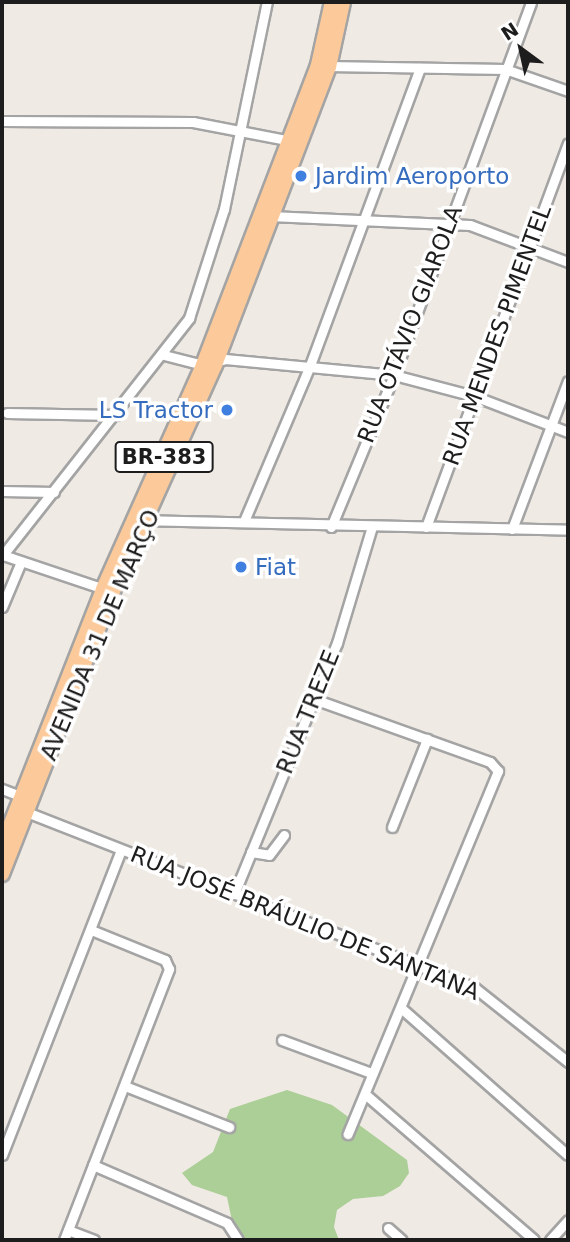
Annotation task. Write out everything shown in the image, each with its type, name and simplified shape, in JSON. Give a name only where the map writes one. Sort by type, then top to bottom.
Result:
[{"type":"main road","name":"AVENIDA 31 DE MARÇO","points":[[323,66],[332,2]]},
{"type":"main road","name":"AVENIDA 31 DE MARÇO","points":[[2,874],[24,804],[108,590],[142,520],[209,365],[264,214],[323,66],[343,2]]},
{"type":"main road","name":"AVENIDA 31 DE MARÇO","points":[[2,846],[24,804]]},
{"type":"street","points":[[108,590],[20,564],[2,556],[164,355],[196,301],[240,130],[267,2]]},
{"type":"street","name":"RUA OTÁVIO GIAROLA","points":[[331,527],[394,375],[531,2]]},
{"type":"street","points":[[323,66],[505,69],[568,91]]},
{"type":"street","points":[[244,521],[309,368],[420,68]]},
{"type":"street","points":[[2,121],[193,122],[293,142]]},
{"type":"street","name":"RUA MENDES PIMENTEL","points":[[426,527],[568,143]]},
{"type":"street","points":[[264,214],[448,226],[470,225],[568,262]]},
{"type":"street","points":[[164,355],[209,365],[225,359],[394,375],[474,396],[568,432]]},
{"type":"street","points":[[512,529],[568,381]]},
{"type":"street","points":[[7,413],[116,415]]},
{"type":"street","points":[[2,491],[54,492]]},
{"type":"street","points":[[142,520],[244,521],[331,527],[568,530]]},
{"type":"street","name":"RUA TREZE","points":[[234,894],[314,699],[372,526]]},
{"type":"street","points":[[2,607],[20,564]]},
{"type":"street","points":[[314,699],[490,762],[498,771],[348,1134]]},
{"type":"street","points":[[392,827],[426,739]]},
{"type":"street","name":"RUA JOSÉ BRÁULIO DE SANTANA","points":[[2,789],[24,804],[121,850],[417,965],[497,1000],[568,1062]]},
{"type":"street","points":[[251,852],[270,855],[284,835]]},
{"type":"street","points":[[2,1154],[121,850]]},
{"type":"street","points":[[64,1240],[125,1086],[169,964],[91,930]]},
{"type":"street","points":[[401,1008],[568,1155]]},
{"type":"street","points":[[282,1040],[372,1073]]},
{"type":"street","points":[[125,1086],[229,1127]]},
{"type":"street","points":[[365,1094],[534,1240]]},
{"type":"street","points":[[93,1165],[233,1230],[239,1240]]},
{"type":"street","points":[[550,1240],[568,1220]]},
{"type":"street","points":[[388,1227],[402,1240]]},
{"type":"street","points":[[68,1230],[94,1240]]},
{"type":"green space","points":[[287,1090],[332,1105],[407,1160],[409,1173],[400,1186],[383,1196],[353,1199],[337,1210],[334,1227],[339,1240],[236,1240],[227,1197],[192,1185],[182,1173],[213,1152],[230,1109]]},
{"type":"place","name":"Jardim Aeroporto","points":[[301,176]]},
{"type":"place","name":"LS Tractor","points":[[227,410]]},
{"type":"place","name":"Fiat","points":[[241,567]]}]
